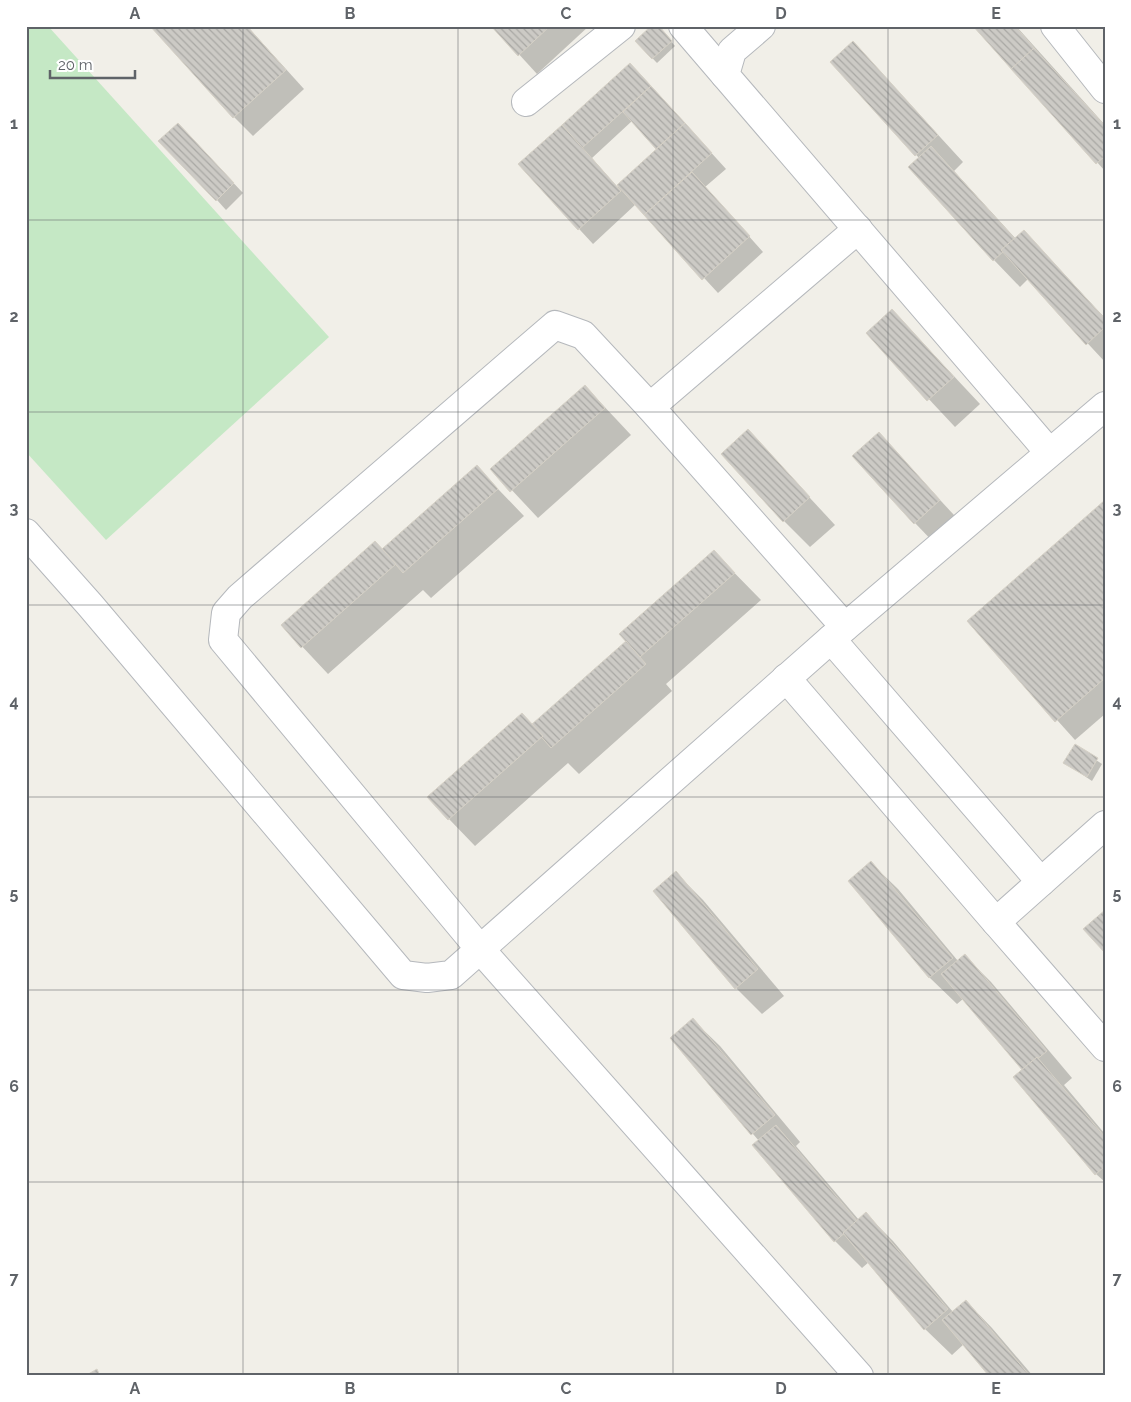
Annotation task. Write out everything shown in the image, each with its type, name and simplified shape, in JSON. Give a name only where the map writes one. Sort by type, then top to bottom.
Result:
[{"type":"street","points":[[526,102],[621,26]]},
{"type":"street","points":[[683,26],[1049,452]]},
{"type":"street","points":[[725,75],[732,51],[761,26]]},
{"type":"street","points":[[1055,26],[1105,89]]},
{"type":"street","points":[[650,407],[858,229]]},
{"type":"street","points":[[859,1376],[480,949],[233,653],[223,640],[226,612],[240,597],[555,325],[583,334],[650,407],[838,633],[1041,882]]},
{"type":"street","points":[[26,533],[90,605],[404,975],[427,978],[451,974],[786,678],[1105,406]]},
{"type":"street","points":[[786,678],[1105,1047]]},
{"type":"street","points":[[996,922],[1105,825]]},
{"type":"green space","points":[[26,26],[48,26],[329,337],[106,540],[26,452]]},
{"type":"building","points":[[150,26],[247,26],[286,70],[233,118]]},
{"type":"building","points":[[491,26],[550,26],[518,56]]},
{"type":"building","points":[[651,26],[659,26],[672,41],[652,59],[635,41]]},
{"type":"building","points":[[973,26],[1015,26],[1036,50],[1013,71]]},
{"type":"building","points":[[853,41],[938,135],[915,156],[830,62]]},
{"type":"building","points":[[1034,48],[1105,126],[1105,156],[1096,164],[1011,69]]},
{"type":"building","points":[[630,63],[651,86],[582,148],[562,125]]},
{"type":"building","points":[[651,86],[685,123],[656,149],[623,112]]},
{"type":"building","points":[[178,123],[234,183],[216,201],[158,141]]},
{"type":"building","points":[[685,123],[712,153],[644,215],[617,185]]},
{"type":"building","points":[[562,125],[621,191],[578,230],[518,164]]},
{"type":"building","points":[[931,146],[1016,240],[993,261],[908,167]]},
{"type":"building","points":[[692,172],[750,236],[702,280],[644,215]]},
{"type":"building","points":[[1024,230],[1105,319],[1105,327],[1086,345],[1001,250]]},
{"type":"building","points":[[892,309],[954,377],[927,401],[866,333]]},
{"type":"building","points":[[585,385],[605,408],[510,492],[490,469]]},
{"type":"building","points":[[748,429],[810,497],[783,522],[721,454]]},
{"type":"building","points":[[879,432],[940,500],[914,524],[852,456]]},
{"type":"building","points":[[477,465],[498,489],[403,573],[382,549]]},
{"type":"building","points":[[1105,500],[1105,678],[1055,722],[967,621]]},
{"type":"building","points":[[375,541],[396,564],[301,648],[281,625]]},
{"type":"building","points":[[714,550],[735,573],[640,657],[619,634]]},
{"type":"building","points":[[626,641],[646,664],[551,748],[531,725]]},
{"type":"building","points":[[522,713],[543,736],[448,820],[427,797]]},
{"type":"building","points":[[1075,744],[1098,758],[1087,777],[1063,763]]},
{"type":"building","points":[[871,861],[953,958],[929,978],[848,881]]},
{"type":"building","points":[[676,871],[758,969],[735,989],[653,891]]},
{"type":"building","points":[[1105,910],[1105,953],[1083,929]]},
{"type":"building","points":[[965,954],[1047,1051],[1023,1071],[941,974]]},
{"type":"building","points":[[693,1018],[775,1115],[751,1135],[670,1038]]},
{"type":"building","points":[[1037,1057],[1105,1137],[1105,1166],[1095,1175],[1013,1077]]},
{"type":"building","points":[[776,1125],[858,1222],[834,1242],[752,1145]]},
{"type":"building","points":[[866,1212],[948,1309],[924,1330],[843,1233]]},
{"type":"building","points":[[966,1300],[1030,1376],[989,1376],[942,1320]]},
{"type":"building","points":[[97,1369],[100,1376],[85,1376]]}]
